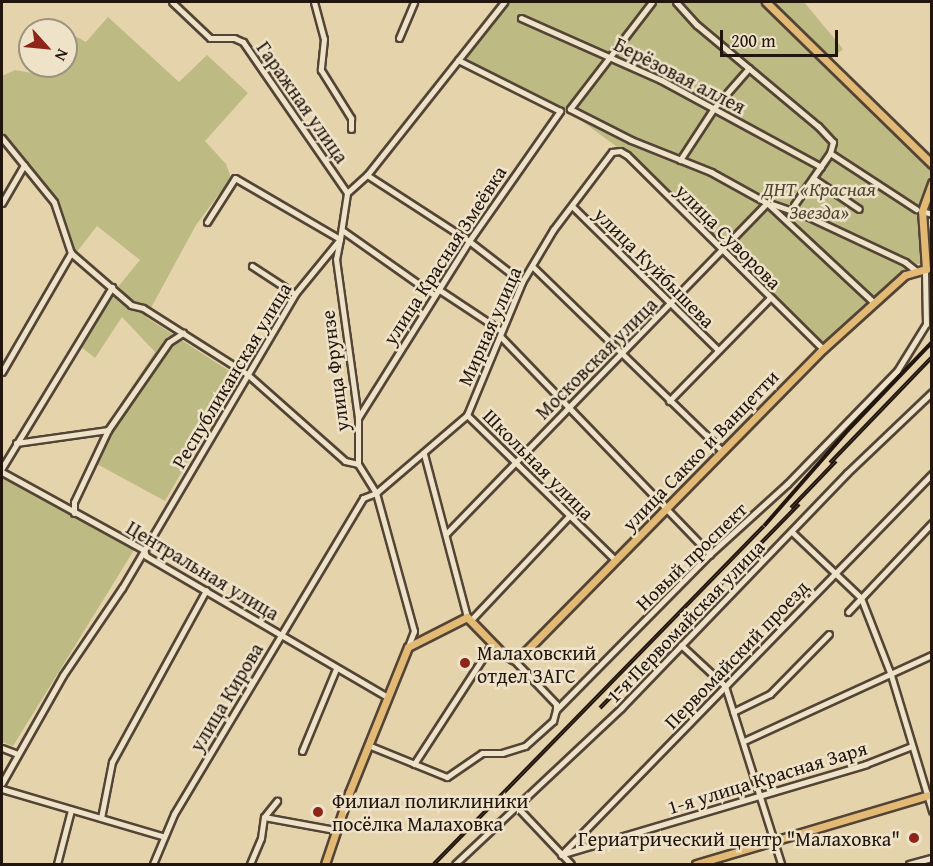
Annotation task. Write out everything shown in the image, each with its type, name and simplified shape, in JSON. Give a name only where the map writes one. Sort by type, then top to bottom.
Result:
[{"type":"main road","points":[[766,2],[932,164]]},
{"type":"main road","points":[[916,271],[925,271],[919,210],[932,183]]},
{"type":"main road","name":"улица Сакко и Ванцетти","points":[[513,659],[615,560],[823,349],[873,302],[916,271]]},
{"type":"main road","points":[[325,864],[368,745],[408,647],[427,636],[469,619],[492,644],[513,659]]},
{"type":"main road","points":[[696,864],[929,794]]},
{"type":"street","name":"Гаражная улица","points":[[172,2],[210,38],[234,38],[243,42],[347,193]]},
{"type":"street","points":[[314,2],[324,39],[321,70],[351,118],[351,129]]},
{"type":"street","points":[[399,38],[414,2]]},
{"type":"street","points":[[347,193],[367,175],[504,2]]},
{"type":"street","points":[[652,2],[570,109],[711,172],[767,203],[809,217],[905,262],[916,271]]},
{"type":"street","points":[[676,2],[818,126],[833,142],[830,153],[794,205]]},
{"type":"street","name":"Берёзовая аллея","points":[[521,18],[610,57],[714,108],[821,167]]},
{"type":"street","name":"улица Красная Змеёвка","points":[[358,418],[469,241],[560,111],[458,60]]},
{"type":"street","points":[[680,160],[714,108],[749,68]]},
{"type":"street","points":[[2,138],[54,202],[71,253],[131,305],[143,308],[247,374],[345,460],[358,464],[376,493],[414,631],[408,647]]},
{"type":"street","name":"улица Суворова","points":[[612,152],[620,151],[627,155],[823,349]]},
{"type":"street","name":"Мирная улица","points":[[376,493],[467,415],[522,282],[572,206],[612,152]]},
{"type":"street","points":[[830,153],[919,210],[932,214]]},
{"type":"street","points":[[2,203],[24,165]]},
{"type":"street","points":[[367,175],[469,241],[522,282]]},
{"type":"street","points":[[207,222],[235,178],[340,239]]},
{"type":"street","points":[[813,178],[859,209]]},
{"type":"street","name":"Республиканская улица","points":[[2,783],[63,675],[144,550],[296,294],[340,239],[347,193]]},
{"type":"street","points":[[767,203],[873,302]]},
{"type":"street","name":"Московская улица","points":[[446,534],[767,203]]},
{"type":"street","name":"улица Куйбышева","points":[[572,206],[717,350]]},
{"type":"street","points":[[342,230],[434,295]]},
{"type":"street","name":"улица Фрунзе","points":[[340,239],[337,273],[358,418],[358,464]]},
{"type":"street","points":[[2,372],[71,253]]},
{"type":"street","points":[[252,266],[296,294]]},
{"type":"street","points":[[532,266],[721,450]]},
{"type":"street","name":"Новый проспект","points":[[414,764],[447,777],[482,753],[502,753],[525,746],[553,721],[556,710],[710,554],[788,484],[897,371],[926,324],[925,271]]},
{"type":"street","points":[[2,470],[16,443],[112,287]]},
{"type":"street","points":[[438,289],[500,333],[568,408],[710,554]]},
{"type":"street","points":[[669,401],[770,298]]},
{"type":"street","points":[[74,513],[74,502],[108,430],[169,342],[183,333]]},
{"type":"street","name":"1-я Первомайская улица","points":[[455,864],[508,813],[518,808],[932,392]]},
{"type":"street","points":[[925,399],[932,405]]},
{"type":"street","name":"Школьная улица","points":[[467,415],[615,560]]},
{"type":"street","points":[[16,443],[108,430]]},
{"type":"street","points":[[424,454],[469,619]]},
{"type":"street","name":"Центральная улица","points":[[2,470],[74,513],[144,550],[146,556],[387,697]]},
{"type":"street","name":"Первомайский проезд","points":[[561,855],[932,474]]},
{"type":"street","name":"улица Кирова","points":[[153,864],[162,836],[363,498],[376,493]]},
{"type":"street","points":[[469,619],[569,516]]},
{"type":"street","points":[[848,612],[932,523]]},
{"type":"street","points":[[792,532],[861,598],[891,675],[929,794],[932,811]]},
{"type":"street","points":[[101,818],[112,762],[206,590]]},
{"type":"street","points":[[414,631],[427,636]]},
{"type":"street","points":[[733,712],[770,694],[829,634]]},
{"type":"street","points":[[368,745],[414,764],[492,644]]},
{"type":"street","points":[[681,645],[725,686],[782,864]]},
{"type":"street","points":[[744,741],[932,655]]},
{"type":"street","points":[[513,659],[556,705],[556,710]]},
{"type":"street","points":[[302,751],[336,669]]},
{"type":"street","name":"1-я улица Красная Заря","points":[[561,855],[761,796],[912,746]]},
{"type":"street","points":[[2,748],[18,754]]},
{"type":"street","points":[[2,789],[162,836]]},
{"type":"street","points":[[250,864],[261,838],[264,817],[277,801]]},
{"type":"street","points":[[518,808],[571,864]]},
{"type":"street","points":[[57,864],[71,810]]},
{"type":"street","points":[[264,817],[336,830]]},
{"type":"street","points":[[909,864],[932,858]]},
{"type":"green space","name":"ДНТ «Красная Звезда»","points":[[508,2],[804,2],[843,49],[828,62],[775,16],[931,167],[931,178],[920,208],[924,263],[908,266],[824,345],[628,155],[567,110],[463,59]]},
{"type":"green space","points":[[108,17],[179,82],[207,55],[248,93],[205,141],[226,164],[231,178],[196,225],[146,317],[237,376],[165,501],[95,463],[121,403],[155,352],[122,317],[95,358],[80,346],[117,288],[140,260],[97,226],[76,253],[55,201],[2,133],[2,76],[15,70],[18,71],[18,78],[78,78],[78,38],[86,42]]},
{"type":"green space","points":[[2,476],[134,550],[13,746],[2,742]]},
{"type":"railway","points":[[434,864],[764,526],[848,430],[932,342]]},
{"type":"railway","points":[[830,463],[932,357]]},
{"type":"railway","points":[[791,508],[836,461]]},
{"type":"railway","points":[[600,708],[799,504]]},
{"type":"place","name":"Малаховский отдел ЗАГС","points":[[465,663]]},
{"type":"place","name":"Филиал поликлиники посёлка Малаховка","points":[[318,812]]},
{"type":"place","name":"Гериатрический центр \"Малаховка\"","points":[[914,838]]}]
